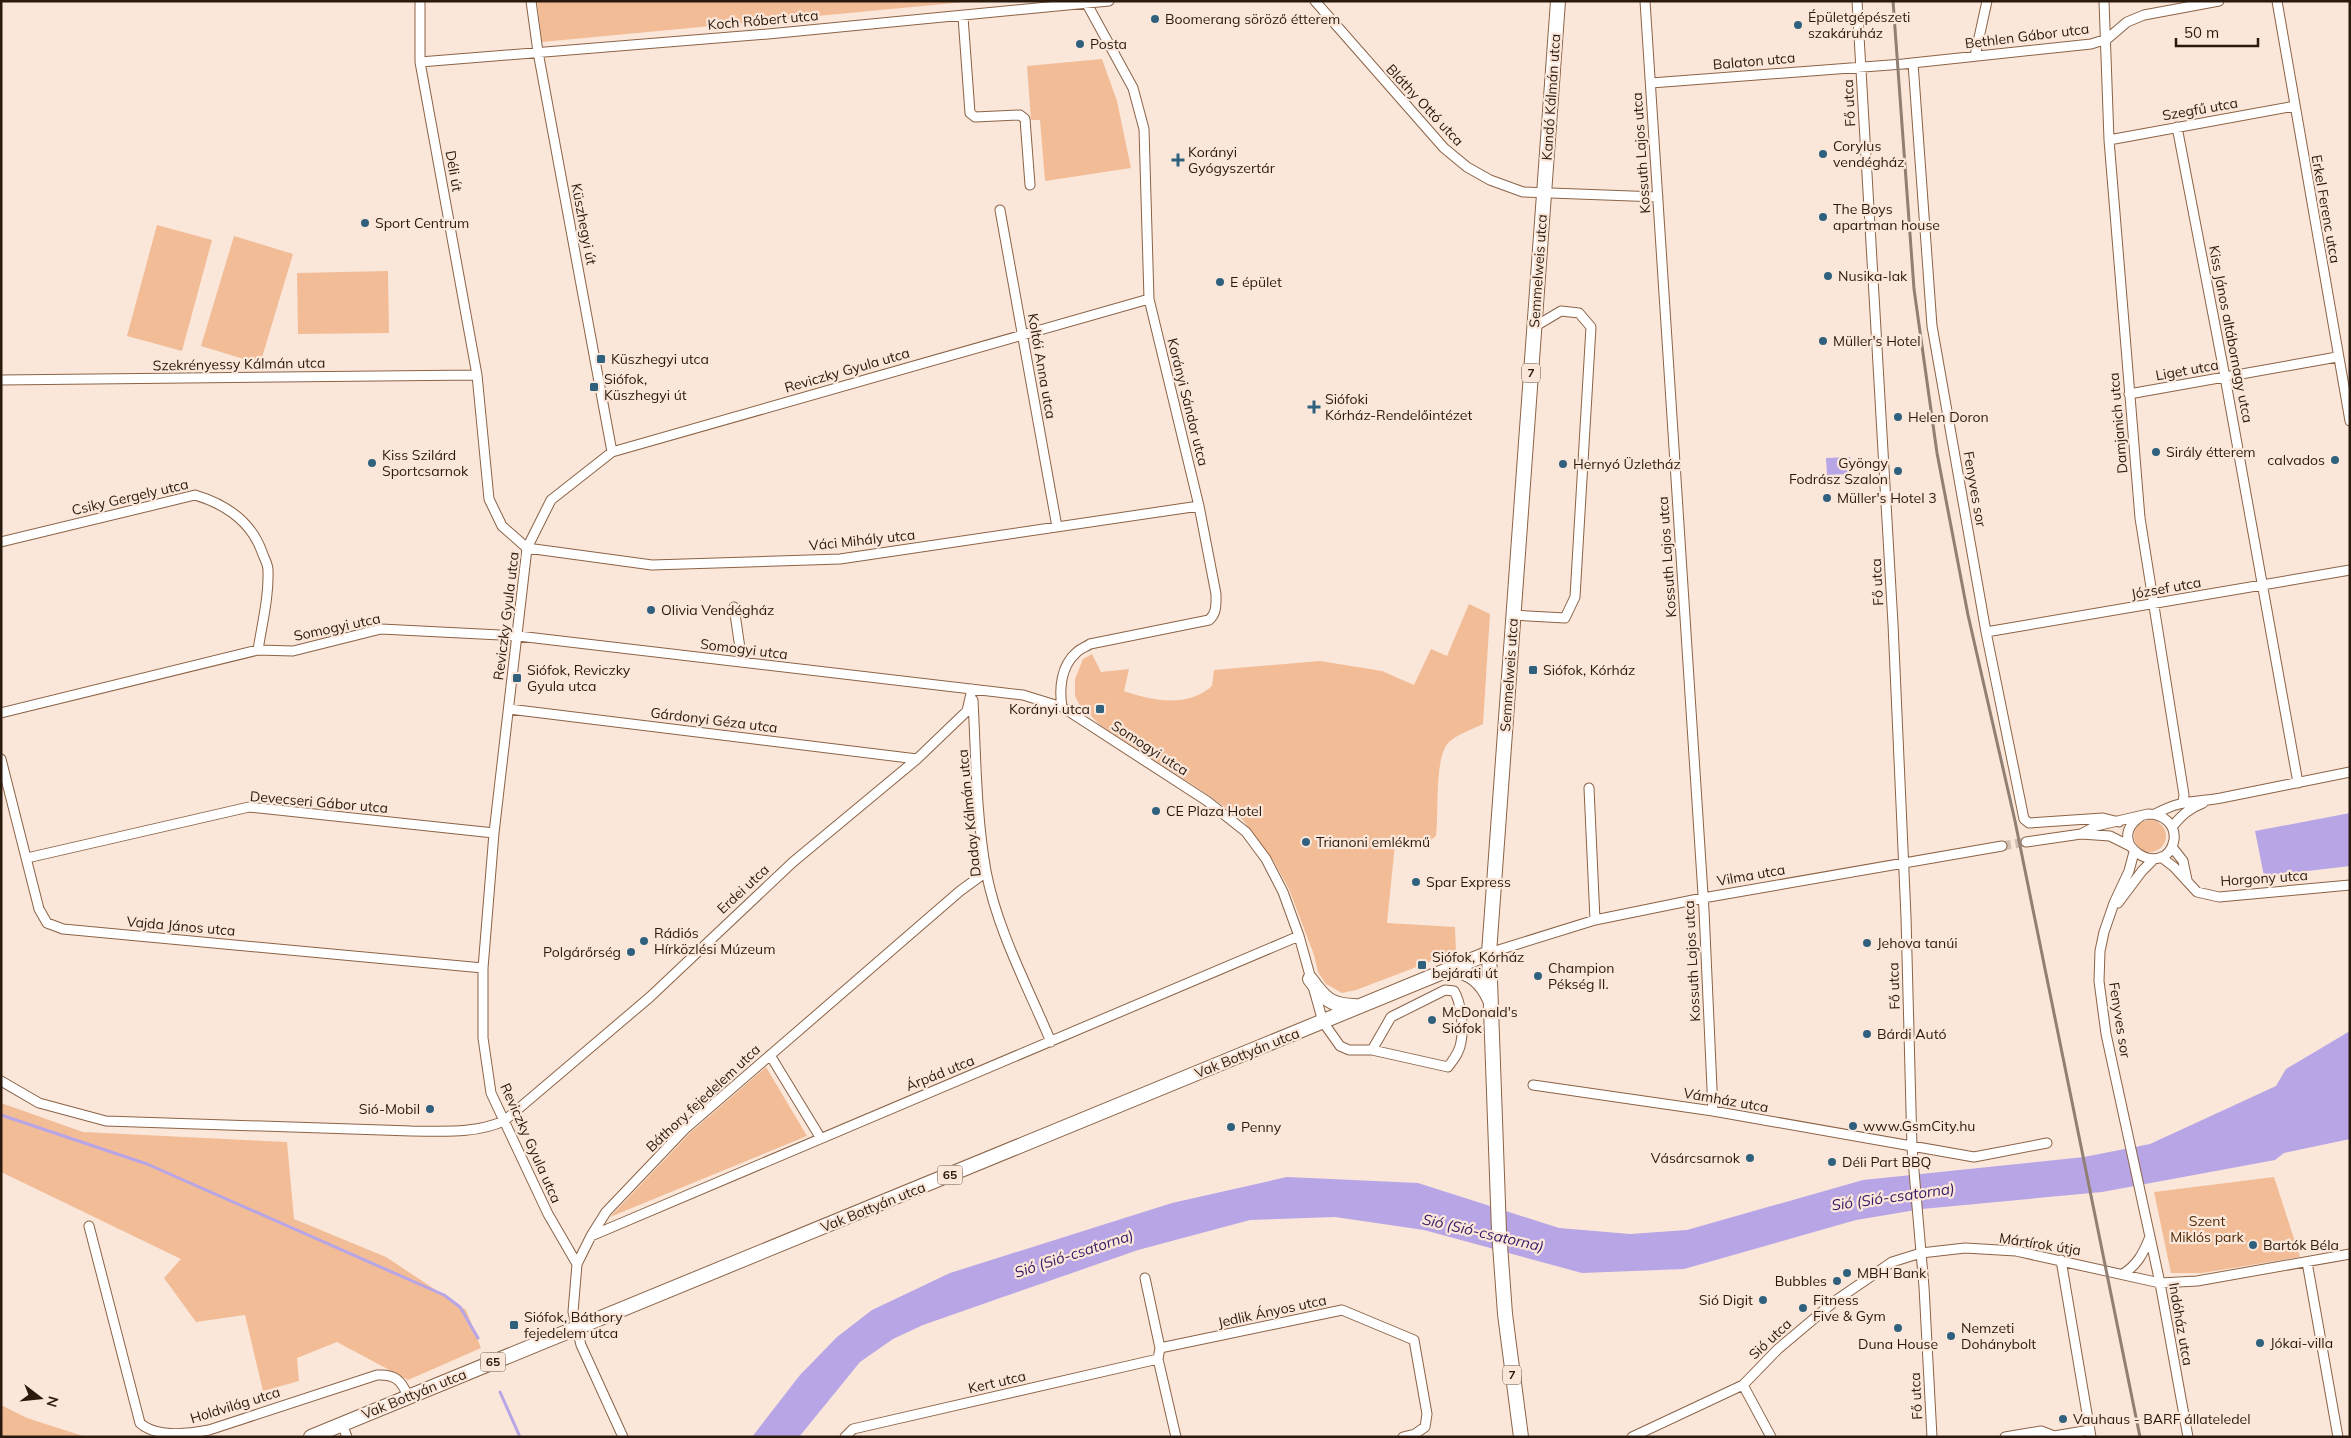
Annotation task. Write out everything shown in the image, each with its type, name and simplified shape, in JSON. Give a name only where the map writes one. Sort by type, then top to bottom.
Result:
[{"type":"main road","name":"Kandó Kálmán utca","points":[[1544,193],[1558,1]]},
{"type":"main road","name":"Semmelweis utca","points":[[1521,1437],[1505,1314],[1496,1157],[1489,953],[1544,193]]},
{"type":"main road","name":"Vak Bottyán utca","points":[[311,1437],[344,1430],[408,1396],[1489,953]]},
{"type":"main road","points":[[1444,971],[1460,971],[1476,979],[1484,988],[1490,1001]]},
{"type":"main road","points":[[1310,978],[1324,998],[1342,1006],[1361,1006]]},
{"type":"street","name":"Déli út","points":[[420,1],[420,62],[478,375],[489,499],[502,526],[527,548]]},
{"type":"street","name":"Küszhegyi út","points":[[531,1],[538,52],[612,452]]},
{"type":"street","name":"Koch Róbert utca","points":[[420,62],[963,17],[1109,1]]},
{"type":"street","name":"Bláthy Ottó utca","points":[[1315,1],[1444,148],[1467,167],[1490,180],[1523,192],[1658,197]]},
{"type":"street","name":"Kossuth Lajos utca","points":[[1645,1],[1703,898],[1713,1111]]},
{"type":"street","name":"Fő utca","points":[[1856,1],[1893,624],[1904,861],[1912,1148],[1920,1234],[1932,1437]]},
{"type":"street","points":[[1975,56],[1987,1]]},
{"type":"street","name":"Damjanich utca","points":[[2104,1],[2109,140],[2140,518],[2184,795],[2183,802]]},
{"type":"street","name":"Bethlen Gábor utca","points":[[1860,66],[1913,63],[2091,44],[2106,39],[2127,22],[2144,15],[2219,1]]},
{"type":"street","name":"Erkel Ferenc utca","points":[[2277,1],[2350,421]]},
{"type":"street","name":"Korányi Sándor utca","points":[[1062,707],[1059,688],[1068,665],[1076,653],[1090,644],[1197,624],[1209,620],[1214,615],[1216,594],[1198,506],[1149,299],[1144,129],[1133,88],[1087,4]]},
{"type":"street","points":[[963,17],[970,113],[975,117],[1020,115],[1025,119],[1030,185]]},
{"type":"street","name":"Fenyves sor","points":[[1913,63],[1932,326],[1986,632],[2024,820],[2029,823],[2103,818],[2119,822]]},
{"type":"street","name":"Balaton utca","points":[[1651,84],[1860,66]]},
{"type":"street","name":"Szegfű utca","points":[[2109,140],[2295,106]]},
{"type":"street","name":"Kiss János altábornagy utca","points":[[2178,128],[2298,782]]},
{"type":"street","name":"Koltói Anna utca","points":[[1000,210],[1057,527]]},
{"type":"street","name":"Reviczky Gyula utca","points":[[576,1264],[548,1214],[491,1093],[482,1038],[483,968],[494,833],[527,548],[551,500],[612,452],[1149,299]]},
{"type":"street","points":[[1513,615],[1565,618],[1574,597],[1591,327],[1579,313],[1562,311],[1534,327]]},
{"type":"street","name":"Liget utca","points":[[2129,394],[2338,357]]},
{"type":"street","name":"Szekrényessy Kálmán utca","points":[[1,380],[478,375]]},
{"type":"street","name":"Csiky Gergely utca","points":[[1,542],[195,495],[215,501],[238,516],[258,540],[268,568],[266,598],[258,650]]},
{"type":"street","name":"Váci Mihály utca","points":[[527,548],[652,565],[840,559],[1198,506]]},
{"type":"street","name":"József utca","points":[[1986,632],[2350,570]]},
{"type":"street","points":[[734,608],[742,662]]},
{"type":"street","name":"Somogyi utca","points":[[1,713],[258,650],[293,651],[381,629],[518,636],[1023,695],[1062,707],[1207,801],[1246,832],[1266,859],[1283,892],[1299,936],[1323,1022],[1340,1046],[1349,1050],[1372,1050],[1448,1067],[1456,1056],[1461,1042],[1460,1000],[1454,991],[1445,990],[1391,1017],[1372,1050]]},
{"type":"street","name":"Erdei utca","points":[[1,1081],[38,1103],[106,1121],[456,1132],[487,1128],[504,1121],[650,997],[793,862],[917,758],[967,711],[972,689]]},
{"type":"street","name":"Daday Kálmán utca","points":[[972,689],[986,872],[1003,926],[1050,1042]]},
{"type":"street","name":"Gárdonyi Géza utca","points":[[509,709],[917,758]]},
{"type":"street","name":"Vajda János utca","points":[[1,759],[39,909],[47,923],[63,929],[483,968]]},
{"type":"street","points":[[2172,827],[2192,807],[2212,800],[2350,772]]},
{"type":"street","points":[[1589,788],[1594,920]]},
{"type":"street","points":[[2081,834],[2096,826],[2155,814],[2174,804],[2212,800]]},
{"type":"street","name":"Devecseri Gábor utca","points":[[27,858],[249,808],[494,833]]},
{"type":"street","points":[[2026,842],[2081,834],[2110,836],[2140,856],[2157,858],[2172,847],[2174,833],[2168,821],[2155,814]]},
{"type":"street","points":[[2132,849],[2129,832],[2131,825],[2141,816]]},
{"type":"street","name":"Vilma utca","points":[[1489,953],[1594,920],[1904,861],[2002,846]]},
{"type":"street","points":[[2172,847],[2183,861],[2187,880]]},
{"type":"street","name":"Fenyves sor","points":[[2132,849],[2129,871],[2110,916],[2100,951],[2099,980],[2106,1034],[2144,1216]]},
{"type":"street","name":"Fenyves sor","points":[[2110,916],[2142,871],[2157,858]]},
{"type":"street","name":"Horgony utca","points":[[2157,858],[2187,880],[2197,892],[2219,897],[2350,885]]},
{"type":"street","name":"Báthory fejedelem utca","points":[[623,1437],[580,1345],[573,1312],[576,1264],[606,1212],[686,1128],[960,891],[986,872]]},
{"type":"street","name":"Árpád utca","points":[[591,1236],[820,1137],[1299,936]]},
{"type":"street","points":[[770,1055],[820,1137]]},
{"type":"street","name":"Vámház utca","points":[[1534,1085],[1713,1111],[1974,1158],[2047,1143]]},
{"type":"street","name":"Indóház utca","points":[[2144,1216],[2160,1283],[2188,1437]]},
{"type":"street","name":"Holdvilág utca","points":[[89,1226],[140,1423],[146,1430],[155,1433],[188,1434],[209,1430],[377,1375],[389,1374],[398,1378],[408,1396]]},
{"type":"street","points":[[2123,1274],[2135,1265],[2144,1253],[2149,1239]]},
{"type":"street","name":"Mártírok útja","points":[[1921,1253],[1958,1249],[2016,1251],[2160,1283],[2197,1281],[2350,1254]]},
{"type":"street","name":"Sió utca","points":[[1632,1437],[1743,1385],[1778,1349],[1835,1301],[1892,1262],[1921,1253]]},
{"type":"street","points":[[2005,1437],[2041,1431],[2054,1436],[2091,1433],[2061,1260]]},
{"type":"street","points":[[2307,1262],[2338,1437]]},
{"type":"street","points":[[1145,1278],[1160,1348],[1158,1359],[1176,1437]]},
{"type":"street","name":"Jedlik Ányos utca","points":[[1160,1348],[1342,1310],[1414,1340],[1427,1414],[1425,1427],[1416,1434],[1403,1437]]},
{"type":"street","name":"Kert utca","points":[[845,1437],[853,1428],[1158,1359]]},
{"type":"street","points":[[1743,1385],[1771,1437]]},
{"type":"green space","points":[[537,1],[975,1],[542,42]]},
{"type":"green space","points":[[1102,59],[1117,101],[1131,168],[1045,181],[1040,120],[1031,120],[1027,66]]},
{"type":"green space","points":[[157,225],[212,240],[182,351],[127,336]]},
{"type":"green space","points":[[234,236],[293,254],[260,364],[201,346]]},
{"type":"green space","points":[[388,271],[389,333],[298,334],[297,273]]},
{"type":"green space","points":[[1469,604],[1490,614],[1483,724],[1453,739],[1444,749],[1439,772],[1436,836],[1427,843],[1395,844],[1387,923],[1455,927],[1456,952],[1356,990],[1342,993],[1326,984],[1318,972],[1314,955],[1289,889],[1273,860],[1243,820],[1204,792],[1100,725],[1079,704],[1075,696],[1075,679],[1083,659],[1092,654],[1101,672],[1129,669],[1124,691],[1158,700],[1181,700],[1202,693],[1212,686],[1214,670],[1320,661],[1382,671],[1414,685],[1431,649],[1447,656]]},
{"type":"green space","points":[[2150,820],[2156,821],[2161,825],[2165,830],[2165,842],[2161,847],[2156,851],[2150,852],[2144,851],[2139,847],[2135,842],[2134,836],[2135,830],[2139,825],[2144,821]]},
{"type":"green space","points":[[766,1067],[807,1136],[610,1217],[690,1133]]},
{"type":"green space","points":[[1,1103],[83,1132],[287,1142],[294,1219],[386,1257],[466,1310],[481,1348],[408,1380],[337,1342],[297,1358],[299,1381],[263,1391],[245,1315],[196,1322],[164,1278],[181,1259],[1,1172]]},
{"type":"green space","name":"Szent Miklós park","points":[[2274,1177],[2300,1257],[2202,1273],[2171,1273],[2154,1192]]},
{"type":"green space","points":[[1,1405],[27,1418],[86,1437],[1,1437]]},
{"type":"water","points":[[1850,457],[1851,474],[1827,475],[1826,458]]},
{"type":"water","points":[[2350,813],[2350,866],[2264,876],[2255,831]]},
{"type":"water","name":"Sió (Sió-csatorna)","points":[[2350,1031],[2350,1139],[2284,1153],[2275,1160],[2102,1192],[1922,1209],[1856,1220],[1684,1269],[1582,1273],[1424,1230],[1335,1217],[1250,1220],[1138,1250],[923,1325],[893,1339],[860,1362],[799,1437],[752,1437],[800,1375],[837,1337],[872,1310],[950,1273],[1172,1203],[1287,1177],[1418,1183],[1559,1228],[1630,1234],[1687,1230],[1863,1180],[2084,1157],[2150,1144],[2276,1086],[2286,1069]]},
{"type":"waterway","points":[[1,1115],[147,1164],[444,1295],[460,1307],[478,1338]]},
{"type":"waterway","points":[[500,1392],[520,1437]]},
{"type":"tunnel","points":[[2002,846],[2026,842]]},
{"type":"railway","points":[[1893,1],[1914,289],[1937,453],[1968,615],[2015,821],[2140,1437]]},
{"type":"place","name":"Boomerang söröző étterem","points":[[1155,19]]},
{"type":"place","name":"Épületgépészeti szakáruház","points":[[1798,25]]},
{"type":"place","name":"Posta","points":[[1080,44]]},
{"type":"place","name":"Corylus vendégház","points":[[1823,154]]},
{"type":"place","name":"Korányi Gyógyszertár","points":[[1178,160]]},
{"type":"place","name":"The Boys apartman house","points":[[1823,217]]},
{"type":"place","name":"Sport Centrum","points":[[365,223]]},
{"type":"place","name":"Nusika-lak","points":[[1828,276]]},
{"type":"place","name":"E épület","points":[[1220,282]]},
{"type":"place","name":"Müller's Hotel","points":[[1823,341]]},
{"type":"place","name":"Küszhegyi utca","points":[[601,359]]},
{"type":"place","name":"Siófok, Küszhegyi út","points":[[594,387]]},
{"type":"place","name":"Siófoki Kórház-Rendelőintézet","points":[[1314,407]]},
{"type":"place","name":"Helen Doron","points":[[1898,417]]},
{"type":"place","name":"Sirály étterem","points":[[2156,452]]},
{"type":"place","name":"calvados","points":[[2335,460]]},
{"type":"place","name":"Kiss Szilárd Sportcsarnok","points":[[372,463]]},
{"type":"place","name":"Hernyó Üzletház","points":[[1563,464]]},
{"type":"place","name":"Gyöngy Fodrász Szalon","points":[[1898,471]]},
{"type":"place","name":"Müller's Hotel 3","points":[[1827,498]]},
{"type":"place","name":"Olivia Vendégház","points":[[651,610]]},
{"type":"place","name":"Siófok, Kórház","points":[[1533,670]]},
{"type":"place","name":"Siófok, Reviczky Gyula utca","points":[[517,678]]},
{"type":"place","name":"Korányi utca","points":[[1100,709]]},
{"type":"place","name":"CE Plaza Hotel","points":[[1156,811]]},
{"type":"place","name":"Trianoni emlékmű","points":[[1306,842]]},
{"type":"place","name":"Spar Express","points":[[1416,882]]},
{"type":"place","name":"Rádiós Hírközlési Múzeum","points":[[644,941]]},
{"type":"place","name":"Jehova tanúi","points":[[1867,943]]},
{"type":"place","name":"Polgárőrség","points":[[631,952]]},
{"type":"place","name":"Siófok, Kórház bejárati út","points":[[1422,965]]},
{"type":"place","name":"Champion Pékség II.","points":[[1538,976]]},
{"type":"place","name":"McDonald's Siófok","points":[[1432,1020]]},
{"type":"place","name":"Bárdi Autó","points":[[1867,1034]]},
{"type":"place","name":"Sió-Mobil","points":[[430,1109]]},
{"type":"place","name":"www.GsmCity.hu","points":[[1853,1126]]},
{"type":"place","name":"Penny","points":[[1231,1127]]},
{"type":"place","name":"Vásárcsarnok","points":[[1750,1158]]},
{"type":"place","name":"Déli Part BBQ","points":[[1832,1162]]},
{"type":"place","name":"Bartók Béla","points":[[2253,1245]]},
{"type":"place","name":"MBH Bank","points":[[1847,1273]]},
{"type":"place","name":"Bubbles","points":[[1837,1281]]},
{"type":"place","name":"Sió Digit","points":[[1763,1300]]},
{"type":"place","name":"Fitness Five & Gym","points":[[1803,1308]]},
{"type":"place","name":"Siófok, Báthory fejedelem utca","points":[[514,1325]]},
{"type":"place","name":"Duna House","points":[[1898,1328]]},
{"type":"place","name":"Nemzeti Dohánybolt","points":[[1951,1336]]},
{"type":"place","name":"Jókai-villa","points":[[2260,1343]]},
{"type":"place","name":"Vauhaus - BARF állateledel","points":[[2063,1419]]}]
